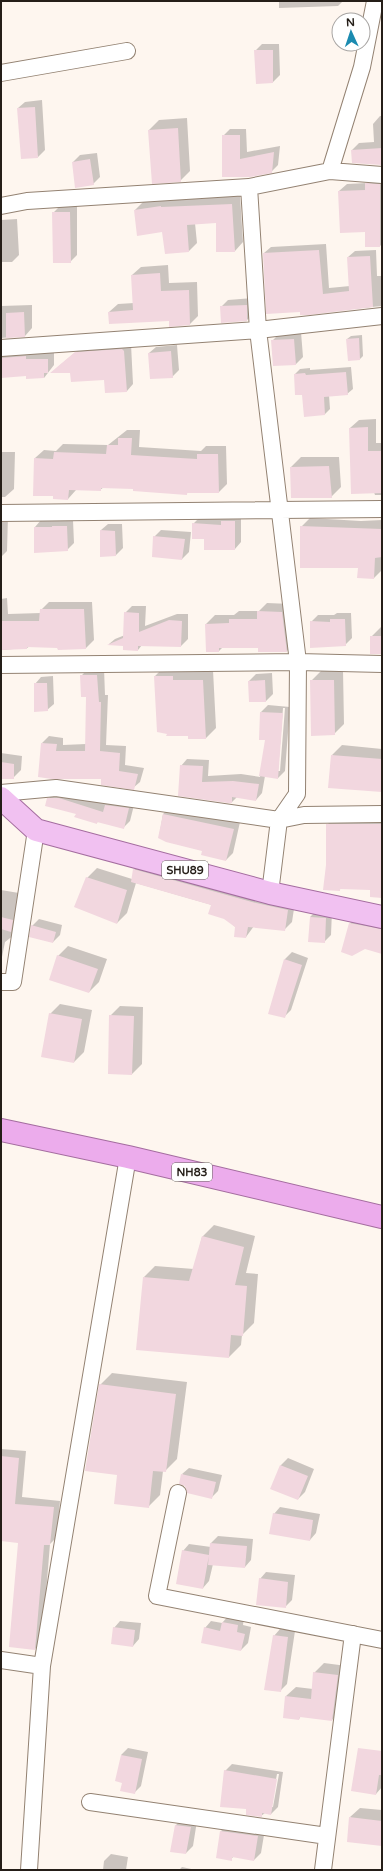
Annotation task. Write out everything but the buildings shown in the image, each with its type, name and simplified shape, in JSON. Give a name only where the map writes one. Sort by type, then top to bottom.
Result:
[{"type":"highway","name":"NH83","points":[[1,1130],[128,1157],[382,1217]]},
{"type":"main road","name":"SHU89","points":[[1,798],[36,830],[270,893],[382,917]]},
{"type":"street","points":[[330,171],[362,67],[375,1]]},
{"type":"street","points":[[1,73],[128,51]]},
{"type":"street","points":[[1,206],[27,201],[249,187],[330,171],[382,175]]},
{"type":"street","points":[[249,187],[258,330],[281,509],[298,662],[297,794],[279,820],[270,893]]},
{"type":"street","points":[[1,348],[258,330],[382,316]]},
{"type":"street","points":[[1,513],[382,509]]},
{"type":"street","points":[[1,665],[298,662],[382,664]]},
{"type":"street","points":[[1,793],[56,788],[279,820],[304,815],[382,814]]},
{"type":"street","points":[[1,982],[13,982],[36,830]]},
{"type":"street","points":[[29,1870],[42,1666],[128,1157]]},
{"type":"street","points":[[178,1493],[157,1596],[382,1640]]},
{"type":"street","points":[[323,1870],[353,1634]]},
{"type":"street","points":[[1,1660],[42,1666]]},
{"type":"street","points":[[90,1802],[327,1836]]}]
